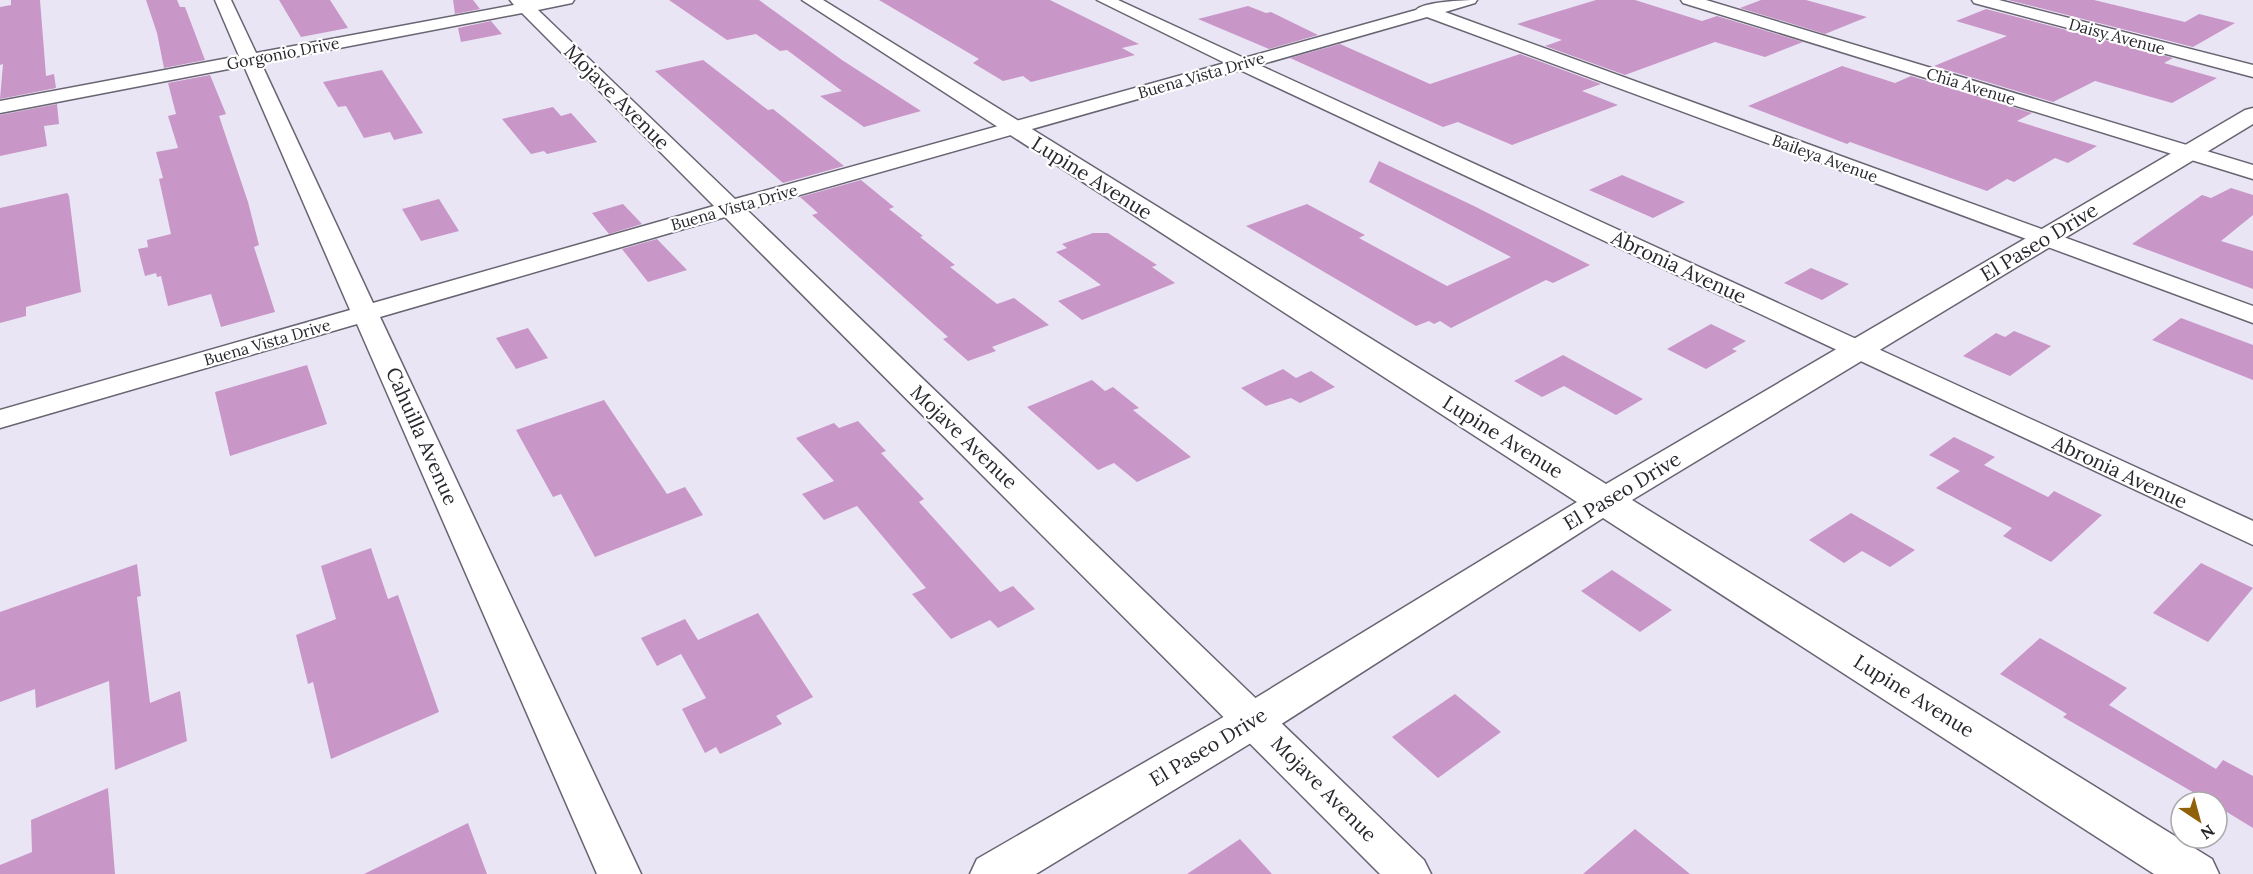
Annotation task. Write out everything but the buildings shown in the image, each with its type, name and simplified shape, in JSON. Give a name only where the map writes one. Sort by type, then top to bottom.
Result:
[{"type":"street","name":"Cahuilla Avenue","points":[[223,0],[367,313],[619,874]]},
{"type":"street","name":"Gorgonio Drive","points":[[0,107],[522,4],[566,0]]},
{"type":"street","name":"Lupine Avenue","points":[[811,0],[2195,874]]},
{"type":"street","name":"Abronia Avenue","points":[[1105,0],[2253,534]]},
{"type":"street","name":"Baileya Avenue","points":[[1396,0],[2253,315]]},
{"type":"street","name":"Buena Vista Drive","points":[[0,419],[730,208],[1468,0]]},
{"type":"street","name":"Chia Avenue","points":[[1689,0],[2253,172]]},
{"type":"street","name":"Daisy Avenue","points":[[1980,0],[2253,71]]},
{"type":"street","name":"Mojave Avenue","points":[[522,4],[1409,874]]},
{"type":"street","name":"El Paseo Drive","points":[[994,874],[1254,720],[1605,501],[2253,115]]}]
